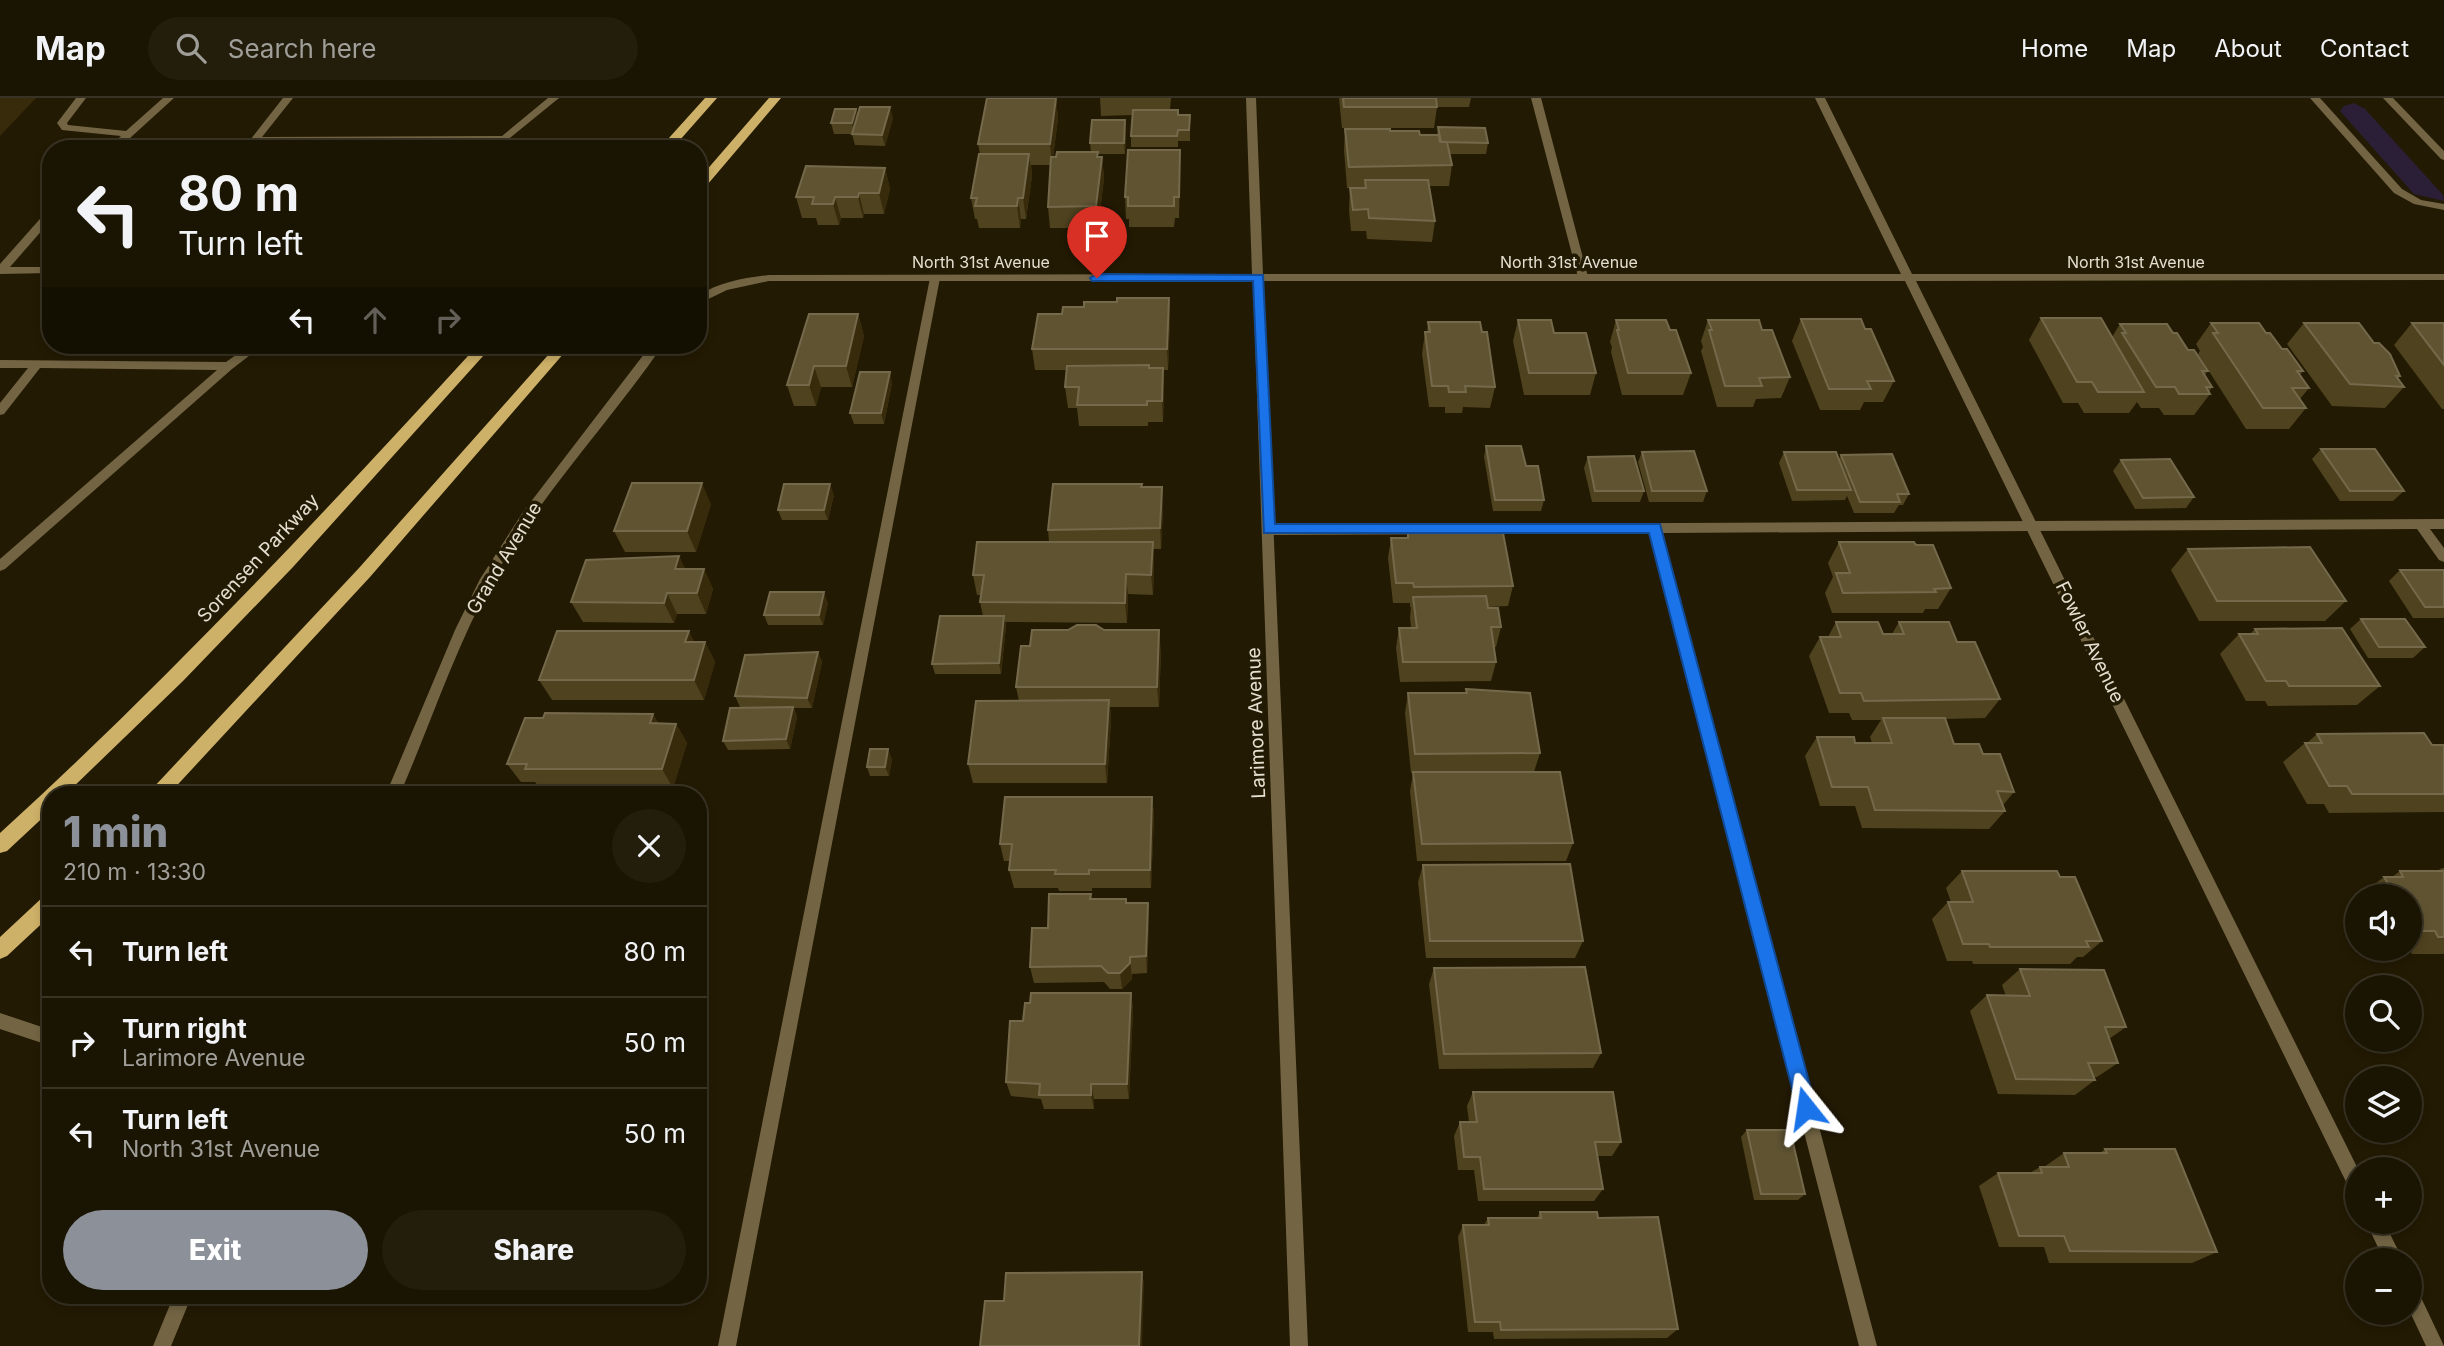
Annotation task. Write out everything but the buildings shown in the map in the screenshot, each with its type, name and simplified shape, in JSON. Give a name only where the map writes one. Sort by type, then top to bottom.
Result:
[{"type":"main road","points":[[673,140],[711,98]]},
{"type":"main road","points":[[707,177],[775,98]]},
{"type":"main road","name":"Sorensen Parkway","points":[[63,786],[177,677],[287,563],[478,354]]},
{"type":"main road","points":[[166,786],[281,666],[436,495],[556,354]]},
{"type":"main road","points":[[0,845],[42,806]]},
{"type":"main road","points":[[0,950],[42,910]]},
{"type":"street","points":[[81,98],[63,118],[65,128],[128,134]]},
{"type":"street","points":[[122,140],[169,98]]},
{"type":"street","points":[[255,140],[288,98]]},
{"type":"street","points":[[454,140],[505,139],[554,98]]},
{"type":"street","name":"Larimore Avenue","points":[[1251,98],[1299,1346]]},
{"type":"street","points":[[1536,98],[1583,277]]},
{"type":"street","name":"Fowler Avenue","points":[[1820,98],[2345,1162]]},
{"type":"street","points":[[2315,98],[2398,191],[2418,202],[2444,207]]},
{"type":"street","points":[[2388,98],[2444,156]]},
{"type":"street","points":[[0,270],[42,223]]},
{"type":"street","points":[[0,270],[42,271]]},
{"type":"street","name":"North 31st Avenue","points":[[707,296],[726,287],[769,278],[2444,277]]},
{"type":"street","points":[[727,1346],[934,278]]},
{"type":"street","points":[[0,566],[245,354]]},
{"type":"street","name":"Grand Avenue","points":[[396,786],[485,582],[527,515],[650,354]]},
{"type":"street","points":[[0,364],[228,366]]},
{"type":"street","points":[[0,411],[37,364]]},
{"type":"street","points":[[2420,524],[2444,557]]},
{"type":"street","points":[[1269,530],[2444,524]]},
{"type":"street","points":[[1655,528],[1868,1346]]},
{"type":"street","points":[[0,1021],[42,1035]]},
{"type":"street","points":[[162,1346],[179,1304]]},
{"type":"street","points":[[2422,1317],[2436,1346]]},
{"type":"shaded area","points":[[2354,103],[2365,109],[2443,195],[2444,201],[2414,194],[2340,111],[2344,106]]},
{"type":"route","points":[[1097,278],[1259,278],[1269,530],[1655,528],[1806,1108]]}]
